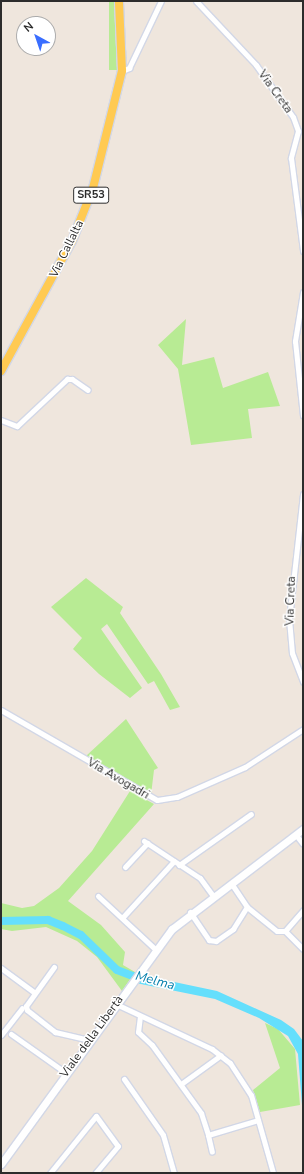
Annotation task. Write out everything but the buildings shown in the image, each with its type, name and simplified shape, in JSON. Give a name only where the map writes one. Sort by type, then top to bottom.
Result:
[{"type":"main road","name":"Via Callalta","points":[[1,371],[48,289],[83,215],[103,154],[122,71],[119,1]]},
{"type":"street","points":[[122,71],[130,68],[162,1]]},
{"type":"street","name":"Via Creta","points":[[196,1],[256,65],[295,121],[298,137],[291,158],[303,251]]},
{"type":"street","points":[[303,292],[294,347],[303,416]]},
{"type":"street","points":[[1,420],[17,426],[68,379],[72,379],[88,390]]},
{"type":"street","name":"Via Creta","points":[[303,494],[289,619],[292,652],[303,682]]},
{"type":"street","name":"Via Avogadri","points":[[1,710],[149,798],[157,800],[177,797],[245,767],[303,729]]},
{"type":"street","points":[[179,865],[251,814]]},
{"type":"street","name":"Viale della Libertà","points":[[1,1164],[155,949],[190,912],[303,829]]},
{"type":"street","points":[[296,834],[303,844]]},
{"type":"street","points":[[125,867],[145,842],[200,878],[213,896]]},
{"type":"street","points":[[122,918],[174,861]]},
{"type":"street","points":[[231,883],[247,907],[277,932],[285,931],[303,910]]},
{"type":"street","points":[[98,896],[155,949]]},
{"type":"street","points":[[190,912],[209,940],[216,941],[233,929],[247,907]]},
{"type":"street","points":[[285,931],[303,949]]},
{"type":"street","points":[[1,1035],[54,967]]},
{"type":"street","points":[[1,968],[35,993]]},
{"type":"street","points":[[116,1004],[221,1055],[243,1079],[258,1120],[273,1173]]},
{"type":"street","points":[[24,1007],[37,1020],[56,1032],[90,1040]]},
{"type":"street","points":[[140,1016],[138,1032],[152,1044],[201,1113],[212,1152]]},
{"type":"street","points":[[11,1034],[66,1073]]},
{"type":"street","points":[[180,1084],[221,1055]]},
{"type":"street","points":[[124,1078],[163,1135],[174,1173]]},
{"type":"street","points":[[50,1173],[96,1116],[118,1146],[95,1173]]},
{"type":"street","points":[[208,1135],[258,1120]]},
{"type":"green space","points":[[109,1],[117,1],[117,70],[109,70]]},
{"type":"green space","points":[[186,319],[182,365],[214,357],[223,388],[268,372],[280,406],[248,409],[252,438],[191,445],[178,369],[158,345]]},
{"type":"green space","points":[[86,578],[123,607],[120,613],[161,674],[180,707],[170,710],[154,681],[148,684],[107,624],[101,629],[142,688],[130,698],[99,674],[73,649],[82,638],[51,607]]},
{"type":"green space","points":[[126,719],[158,768],[154,770],[151,795],[86,756]]},
{"type":"green space","points":[[130,791],[154,804],[68,901],[101,925],[125,952],[123,965],[135,972],[122,991],[97,957],[77,941],[46,927],[12,931],[1,929],[1,903],[22,908],[34,906],[59,888],[92,851]]},
{"type":"green space","points":[[265,1023],[278,1029],[295,1049],[300,1105],[260,1112],[253,1090],[280,1068]]},
{"type":"water","points":[[141,975],[217,991],[281,1020],[294,1029],[303,1041],[303,1118],[298,1054],[288,1036],[259,1018],[215,999],[136,983]]},
{"type":"waterway","name":"Melma","points":[[1,921],[48,920],[63,926],[81,935],[117,970],[143,980]]}]
